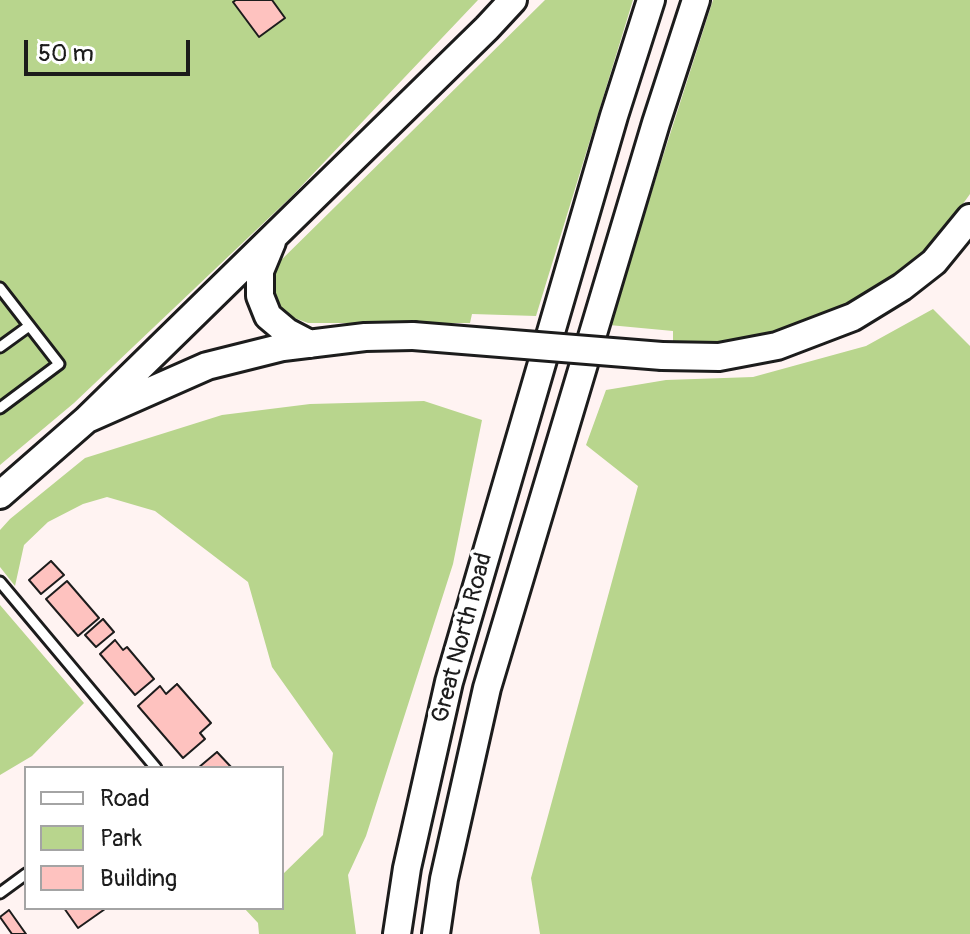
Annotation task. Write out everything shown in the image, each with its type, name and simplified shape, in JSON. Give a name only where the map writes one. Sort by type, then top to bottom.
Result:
[{"type":"main road","points":[[0,495],[87,419],[477,39],[513,0]]},
{"type":"main road","name":"Great North Road","points":[[397,934],[407,868],[449,682],[614,116],[651,0]]},
{"type":"main road","name":"Great North Road","points":[[436,934],[444,879],[487,688],[656,123],[696,0]]},
{"type":"main road","points":[[87,419],[207,366],[283,347],[365,337],[413,336],[662,356],[719,357],[777,346],[853,317],[902,287],[934,262],[970,218]]},
{"type":"main road","points":[[278,230],[260,271],[260,296],[268,316],[287,332],[310,344]]},
{"type":"lane","points":[[0,288],[59,364],[0,408]]},
{"type":"lane","points":[[0,347],[29,326]]},
{"type":"lane","points":[[0,582],[154,766]]},
{"type":"lane","points":[[0,893],[24,875]]},
{"type":"green space","points":[[0,0],[478,0],[292,196],[74,403],[0,465]]},
{"type":"green space","points":[[545,0],[633,0],[536,316],[472,314],[470,323],[308,323],[289,316],[275,300],[269,272]]},
{"type":"green space","points":[[713,0],[970,0],[970,194],[937,240],[901,273],[855,303],[752,340],[704,345],[673,342],[673,331],[609,325]]},
{"type":"green space","points":[[933,309],[970,346],[970,934],[540,934],[531,878],[638,486],[586,445],[606,390],[666,380],[753,377],[866,346]]},
{"type":"green space","points":[[424,401],[482,420],[453,564],[366,836],[348,875],[356,934],[259,934],[258,923],[246,910],[284,910],[284,873],[323,835],[333,753],[272,667],[248,582],[155,511],[107,497],[83,504],[48,522],[24,545],[15,586],[0,567],[0,530],[85,458],[222,415],[310,404]]},
{"type":"green space","points":[[0,605],[84,703],[32,756],[0,775]]},
{"type":"building","points":[[272,0],[285,18],[259,37],[233,2]]},
{"type":"building","points":[[51,561],[64,575],[41,594],[29,580]]},
{"type":"building","points":[[67,581],[99,618],[78,636],[46,599]]},
{"type":"building","points":[[103,619],[114,632],[96,647],[85,635]]},
{"type":"building","points":[[115,640],[123,650],[127,647],[154,679],[135,695],[100,654]]},
{"type":"building","points":[[177,684],[211,723],[200,733],[205,739],[183,758],[138,706],[160,686],[166,694]]},
{"type":"building","points":[[217,752],[230,766],[200,766]]},
{"type":"building","points":[[9,910],[26,934],[12,934],[0,917]]},
{"type":"building","points":[[65,910],[104,910],[78,928]]}]
